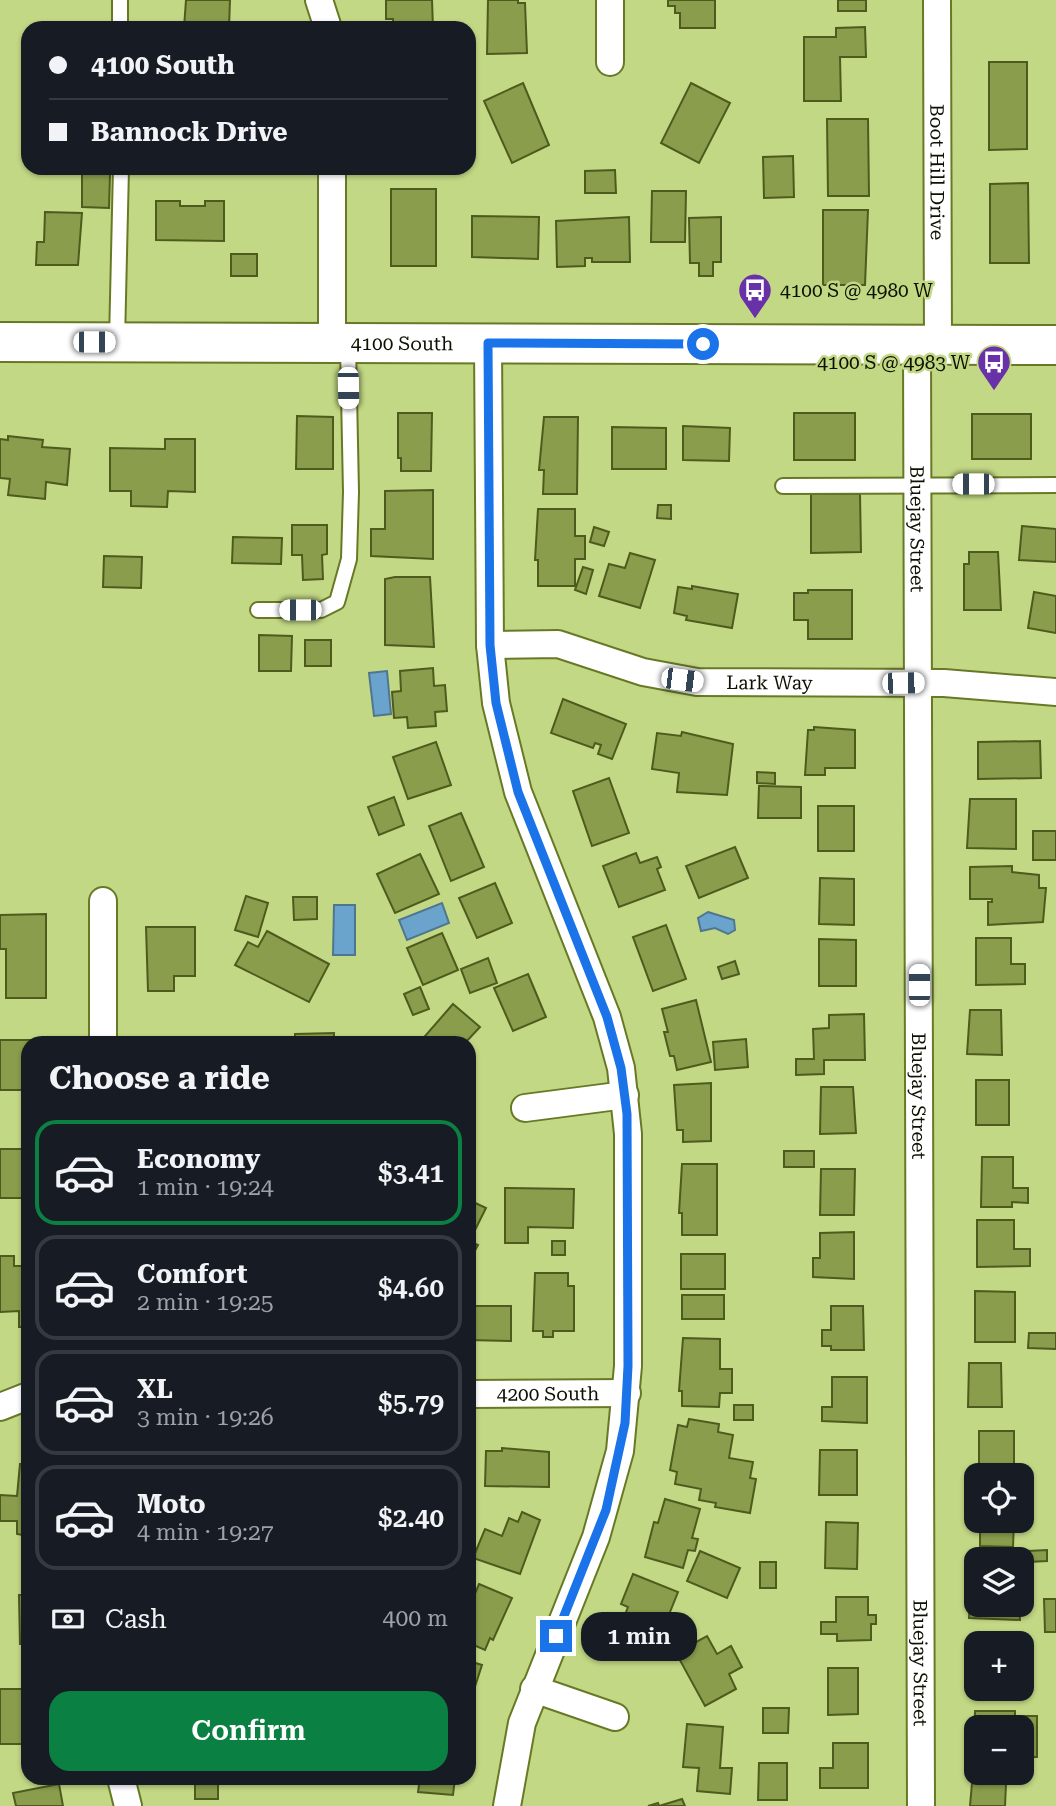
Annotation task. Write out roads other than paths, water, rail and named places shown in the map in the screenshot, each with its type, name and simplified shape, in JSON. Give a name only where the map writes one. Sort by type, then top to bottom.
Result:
[{"type":"main road","name":"4100 South","points":[[0,342],[1056,345]]},
{"type":"street","points":[[319,0],[326,21]]},
{"type":"street","points":[[610,0],[610,62]]},
{"type":"street","name":"Boot Hill Drive","points":[[927,345],[937,0]]},
{"type":"street","points":[[332,175],[340,343]]},
{"type":"street","points":[[488,343],[490,645],[496,703],[508,763],[607,1017],[625,1095],[627,1393],[620,1451],[606,1510],[522,1723],[508,1806]]},
{"type":"street","name":"Bluejay Street","points":[[921,1806],[917,484],[927,345]]},
{"type":"street","name":"Lark Way","points":[[490,645],[558,644],[643,672],[697,682],[918,683],[1013,686],[1056,692]]},
{"type":"street","points":[[103,901],[103,1036]]},
{"type":"street","points":[[525,1108],[625,1095]]},
{"type":"street","name":"4200 South","points":[[476,1394],[627,1393]]},
{"type":"street","points":[[0,1407],[21,1399]]},
{"type":"street","points":[[534,1689],[615,1717]]},
{"type":"street","points":[[123,1785],[128,1806]]},
{"type":"lane","points":[[120,0],[120,21]]},
{"type":"lane","points":[[117,342],[121,175]]},
{"type":"lane","points":[[258,610],[321,610],[337,602],[349,559],[351,492],[340,343]]},
{"type":"lane","points":[[783,486],[1056,485]]},
{"type":"water","points":[[387,671],[391,714],[374,716],[369,673]]},
{"type":"water","points":[[442,903],[449,923],[407,940],[399,920]]},
{"type":"water","points":[[334,905],[355,905],[355,955],[333,955]]},
{"type":"water","points":[[708,912],[734,920],[735,930],[728,934],[715,928],[701,931],[698,918]]},
{"type":"place","name":"4100 S @ 4980 W","points":[[755,320]]},
{"type":"place","name":"4100 S @ 4983 W","points":[[994,392]]}]
